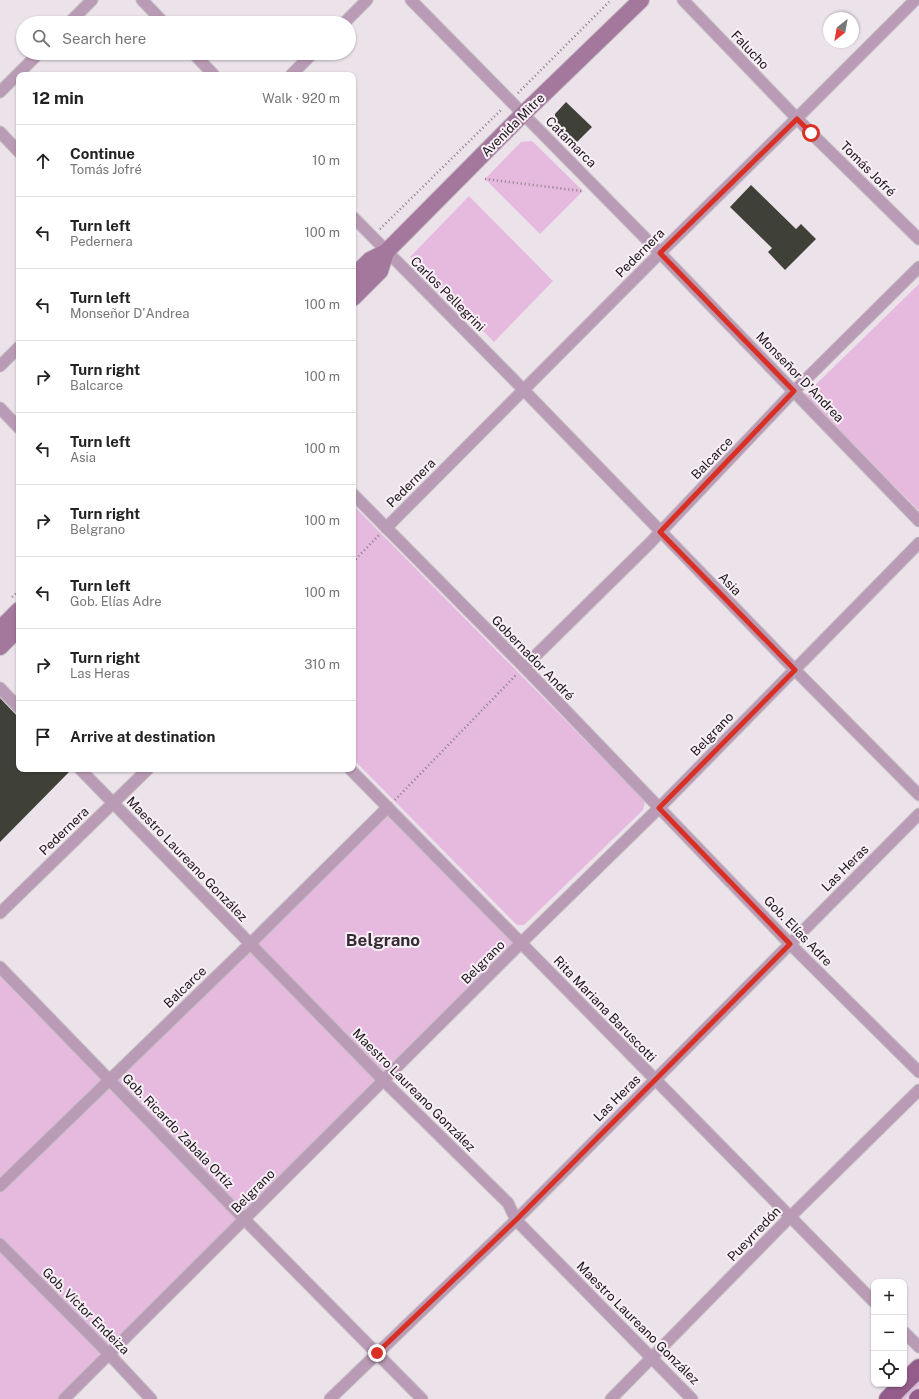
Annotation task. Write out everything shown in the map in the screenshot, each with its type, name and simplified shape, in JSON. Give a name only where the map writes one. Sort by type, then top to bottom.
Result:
[{"type":"main road","name":"Avenida Mitre","points":[[356,274],[370,260],[386,252],[523,114],[641,0]]},
{"type":"main road","name":"Avenida Mitre","points":[[356,295],[380,271],[386,252]]},
{"type":"main road","points":[[0,629],[16,613]]},
{"type":"main road","points":[[0,647],[16,631]]},
{"type":"main road","points":[[907,1379],[919,1368]]},
{"type":"main road","points":[[888,1399],[899,1387]]},
{"type":"street","points":[[76,16],[92,0]]},
{"type":"street","points":[[142,0],[157,16]]},
{"type":"street","points":[[351,16],[367,0]]},
{"type":"street","name":"Catamarca","points":[[411,0],[660,253]]},
{"type":"street","name":"Falucho","points":[[683,0],[797,119]]},
{"type":"street","name":"Pedernera","points":[[386,528],[915,0]]},
{"type":"street","points":[[20,72],[32,60]]},
{"type":"street","points":[[200,60],[211,72]]},
{"type":"street","points":[[294,72],[307,60]]},
{"type":"street","points":[[0,92],[16,76]]},
{"type":"street","name":"Tomás Jofré","points":[[797,119],[919,240]]},
{"type":"street","points":[[0,132],[16,149]]},
{"type":"street","name":"Carlos Pellegrini","points":[[356,220],[523,390]]},
{"type":"street","name":"Monseñor D'Andrea","points":[[660,253],[919,521]]},
{"type":"street","name":"Balcarce","points":[[524,667],[660,532],[794,391],[919,266]]},
{"type":"street","points":[[0,366],[16,350]]},
{"type":"street","name":"Asia","points":[[523,390],[660,532],[919,795]]},
{"type":"street","points":[[0,408],[16,425]]},
{"type":"street","name":"Gobernador André","points":[[356,497],[524,667],[659,808]]},
{"type":"street","name":"Belgrano","points":[[64,1399],[659,808],[919,543]]},
{"type":"street","points":[[0,688],[16,705]]},
{"type":"street","name":"Maestro Laureano González","points":[[83,772],[384,1081],[508,1202],[516,1220],[692,1399]]},
{"type":"street","name":"Pedernera","points":[[0,913],[145,772]]},
{"type":"street","name":"Rita Mariana Baruscotti","points":[[353,772],[871,1299]]},
{"type":"street","name":"Balcarce","points":[[0,1186],[250,944],[388,807]]},
{"type":"street","name":"Gob. Elías Adre","points":[[659,808],[790,944],[919,1072]]},
{"type":"street","name":"Las Heras","points":[[330,1399],[516,1220],[919,814]]},
{"type":"street","name":"Gob. Ricardo Zabala Ortíz","points":[[0,968],[244,1219],[422,1399]]},
{"type":"street","name":"Pueyrredón","points":[[611,1399],[790,1217],[919,1090]]},
{"type":"street","name":"Gob. Víctor Endeiza","points":[[0,1244],[109,1354],[151,1399]]},
{"type":"street","points":[[907,1335],[919,1347]]},
{"type":"path","points":[[372,237],[612,0]]},
{"type":"path","points":[[485,179],[583,191]]},
{"type":"path","points":[[356,559],[386,528]]},
{"type":"path","points":[[388,807],[524,667]]},
{"type":"shaded area","points":[[532,141],[583,191],[540,234],[485,179],[521,142]]},
{"type":"shaded area","points":[[469,196],[553,281],[494,342],[410,257]]},
{"type":"shaded area","points":[[919,284],[919,511],[805,395]]},
{"type":"shaded area","points":[[356,508],[645,801],[643,810],[524,925],[517,925],[356,762]]},
{"type":"shaded area","points":[[388,807],[521,943],[63,1399],[0,1399],[0,967],[109,1080]]},
{"type":"shaded area","points":[[919,1381],[919,1386],[906,1399],[901,1399]]},
{"type":"building","points":[[566,102],[592,127],[575,144],[555,124],[555,114]]},
{"type":"building","points":[[751,185],[796,229],[801,224],[816,239],[785,270],[768,252],[772,248],[730,207]]},
{"type":"building","points":[[0,698],[16,715],[16,772],[69,772],[0,842]]},
{"type":"district","name":"Belgrano","points":[[383,940]]},
{"type":"route","points":[[377,1353],[516,1220],[790,944],[659,808],[795,670],[660,532],[794,391],[660,253],[797,119],[811,133]]}]
